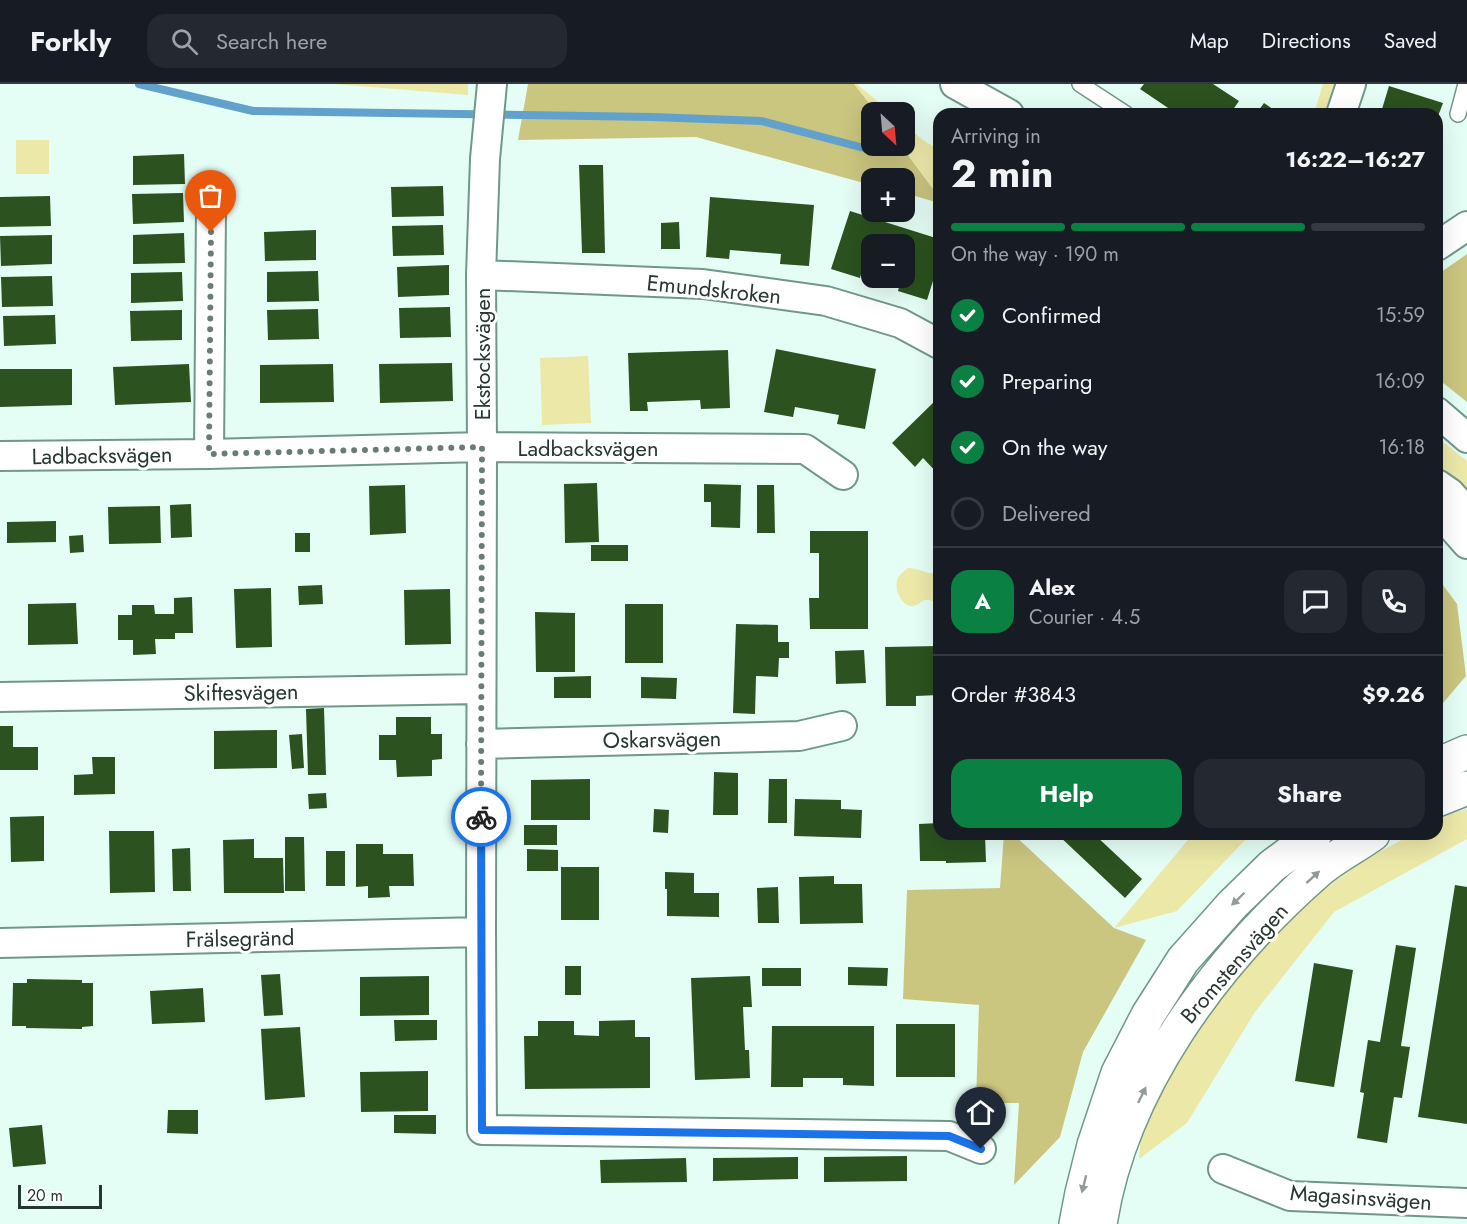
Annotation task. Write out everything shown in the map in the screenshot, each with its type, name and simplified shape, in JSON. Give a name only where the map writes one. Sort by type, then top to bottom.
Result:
[{"type":"street","name":"Ekstocksvägen","points":[[492,84],[485,159],[481,275],[482,1130],[949,1136],[981,1149]]},
{"type":"street","points":[[955,84],[998,108]]},
{"type":"street","points":[[1343,108],[1351,84]]},
{"type":"street","points":[[209,454],[211,209]]},
{"type":"street","points":[[1443,242],[1467,226]]},
{"type":"street","name":"Emundskroken","points":[[481,275],[703,284],[826,301],[900,323],[933,341]]},
{"type":"street","points":[[1443,417],[1467,438]]},
{"type":"street","name":"Ladbacksvägen","points":[[0,456],[209,454],[482,447],[805,449],[843,475]]},
{"type":"street","points":[[1443,488],[1467,512]]},
{"type":"street","points":[[1443,516],[1467,544]]},
{"type":"street","name":"Skiftesvägen","points":[[0,697],[481,688]]},
{"type":"street","name":"Oskarsvägen","points":[[481,744],[800,736],[842,726]]},
{"type":"street","points":[[1443,762],[1467,752]]},
{"type":"street","points":[[1443,798],[1467,788]]},
{"type":"street","name":"Bromstensvägen","points":[[1100,1224],[1106,1147],[1118,1073],[1148,1015],[1183,960],[1232,905],[1272,866],[1307,840]]},
{"type":"street","name":"Bromstensvägen","points":[[1076,1224],[1082,1194],[1106,1147],[1141,1095],[1178,1029],[1210,984],[1263,923],[1318,871],[1364,840]]},
{"type":"street","name":"Frälsegränd","points":[[0,943],[481,932]]},
{"type":"street","name":"Magasinsvägen","points":[[1223,1169],[1290,1196],[1467,1203]]},
{"type":"lane","points":[[1080,84],[1116,108]]},
{"type":"lane","points":[[1458,114],[1466,84]]},
{"type":"shaded area","points":[[334,84],[468,84],[468,95]]},
{"type":"shaded area","points":[[528,84],[854,84],[868,102],[861,102],[861,156],[908,156],[933,189],[933,201],[915,196],[915,168],[861,168],[861,182],[696,137],[518,140]]},
{"type":"shaded area","points":[[854,84],[878,102],[868,102]]},
{"type":"shaded area","points":[[1323,84],[1334,84],[1326,108],[1316,108]]},
{"type":"shaded area","points":[[915,133],[933,146],[933,189],[908,156],[915,156]]},
{"type":"shaded area","points":[[16,140],[49,140],[49,174],[16,174]]},
{"type":"shaded area","points":[[1467,254],[1467,402],[1443,383],[1443,271]]},
{"type":"shaded area","points":[[588,356],[591,423],[542,425],[540,358]]},
{"type":"shaded area","points":[[1443,442],[1467,461],[1467,494],[1443,469]]},
{"type":"shaded area","points":[[908,568],[933,573],[933,601],[927,600],[912,606],[904,603],[897,591],[900,575]]},
{"type":"shaded area","points":[[1443,585],[1457,604],[1466,676],[1443,703]]},
{"type":"shaded area","points":[[1467,809],[1467,839],[1334,912],[1255,1012],[1187,1123],[1139,1159],[1142,1127],[1195,1025],[1248,960],[1307,902],[1366,859],[1402,840],[1443,840],[1443,818]]},
{"type":"shaded area","points":[[1004,840],[1019,840],[1114,928],[1146,940],[1083,1052],[1060,1137],[1014,1185],[1019,1103],[976,1103],[979,1005],[903,999],[907,890],[1000,888]]},
{"type":"shaded area","points":[[1188,840],[1245,840],[1177,911],[1114,928]]},
{"type":"building","points":[[1144,84],[1213,84],[1239,101],[1234,108],[1168,108],[1140,89]]},
{"type":"building","points":[[1389,86],[1443,103],[1441,108],[1382,108]]},
{"type":"building","points":[[1264,103],[1271,108],[1260,108]]},
{"type":"building","points":[[184,154],[185,184],[133,185],[133,156]]},
{"type":"building","points":[[579,165],[603,165],[605,253],[582,253]]},
{"type":"building","points":[[443,186],[444,216],[392,217],[391,187]]},
{"type":"building","points":[[183,193],[184,222],[133,224],[132,194]]},
{"type":"building","points":[[50,196],[51,226],[0,227],[0,197]]},
{"type":"building","points":[[710,197],[814,205],[809,266],[780,264],[781,254],[730,250],[729,259],[706,257]]},
{"type":"building","points":[[850,211],[861,214],[861,222],[885,222],[933,237],[933,281],[927,300],[898,291],[899,288],[915,288],[915,234],[861,234],[860,278],[831,269]]},
{"type":"building","points":[[679,222],[680,249],[661,249],[661,223]]},
{"type":"building","points":[[443,225],[444,255],[393,256],[392,226]]},
{"type":"building","points":[[316,230],[316,260],[265,261],[264,232]]},
{"type":"building","points":[[184,233],[185,263],[133,264],[133,235]]},
{"type":"building","points":[[52,235],[52,264],[1,266],[0,236]]},
{"type":"building","points":[[449,265],[449,295],[398,297],[397,267]]},
{"type":"building","points":[[318,271],[319,301],[267,302],[267,272]]},
{"type":"building","points":[[182,272],[183,301],[131,303],[131,273]]},
{"type":"building","points":[[52,276],[53,306],[2,307],[1,277]]},
{"type":"building","points":[[450,307],[451,337],[400,338],[399,308]]},
{"type":"building","points":[[318,309],[319,339],[268,340],[267,310]]},
{"type":"building","points":[[182,310],[182,340],[131,341],[130,311]]},
{"type":"building","points":[[55,315],[56,344],[4,346],[3,316]]},
{"type":"building","points":[[776,349],[876,369],[865,429],[837,424],[839,415],[795,407],[793,417],[764,412]]},
{"type":"building","points":[[728,350],[730,408],[701,409],[700,400],[647,402],[648,411],[630,411],[628,353]]},
{"type":"building","points":[[452,363],[453,401],[380,403],[379,364]]},
{"type":"building","points":[[189,364],[191,402],[115,405],[113,367]]},
{"type":"building","points":[[333,364],[334,402],[260,403],[260,365]]},
{"type":"building","points":[[0,369],[72,369],[72,405],[0,407]]},
{"type":"building","points":[[933,403],[933,469],[923,458],[915,467],[892,443]]},
{"type":"building","points":[[597,483],[599,542],[565,543],[564,484]]},
{"type":"building","points":[[704,484],[741,485],[740,528],[711,527],[711,502],[704,502]]},
{"type":"building","points":[[405,485],[406,533],[370,535],[369,486]]},
{"type":"building","points":[[757,485],[774,485],[775,533],[757,533]]},
{"type":"building","points":[[191,504],[192,537],[171,538],[170,505]]},
{"type":"building","points":[[160,506],[161,543],[109,544],[108,507]]},
{"type":"building","points":[[56,521],[56,542],[7,543],[7,522]]},
{"type":"building","points":[[810,531],[868,531],[868,629],[810,629],[809,598],[819,598],[819,553],[810,553]]},
{"type":"building","points":[[295,533],[310,533],[310,552],[295,552]]},
{"type":"building","points":[[83,535],[84,552],[70,553],[69,536]]},
{"type":"building","points":[[591,545],[628,545],[628,561],[591,561]]},
{"type":"building","points":[[322,585],[323,604],[299,605],[298,586]]},
{"type":"building","points":[[271,588],[272,647],[236,648],[234,589]]},
{"type":"building","points":[[450,589],[451,644],[405,645],[404,590]]},
{"type":"building","points":[[192,597],[193,633],[175,633],[175,639],[155,639],[156,654],[133,655],[133,640],[118,640],[118,615],[132,615],[132,605],[154,605],[155,614],[174,614],[174,598]]},
{"type":"building","points":[[76,603],[78,644],[28,645],[28,604]]},
{"type":"building","points":[[625,604],[663,604],[663,663],[625,663]]},
{"type":"building","points":[[535,612],[575,613],[575,672],[536,672]]},
{"type":"building","points":[[736,624],[778,625],[778,642],[789,642],[789,658],[779,658],[778,677],[756,676],[755,714],[733,713]]},
{"type":"building","points":[[933,646],[933,695],[916,696],[916,706],[886,706],[885,647]]},
{"type":"building","points":[[864,650],[866,683],[836,684],[835,651]]},
{"type":"building","points":[[591,676],[591,698],[554,698],[554,677]]},
{"type":"building","points":[[641,677],[677,678],[676,699],[641,698]]},
{"type":"building","points":[[324,708],[326,775],[308,775],[306,709]]},
{"type":"building","points":[[396,717],[431,717],[431,734],[442,734],[442,759],[432,760],[432,776],[397,777],[396,760],[379,760],[379,735],[396,735]]},
{"type":"building","points":[[0,726],[13,726],[13,747],[38,747],[38,770],[0,770]]},
{"type":"building","points":[[277,730],[277,768],[214,769],[214,731]]},
{"type":"building","points":[[302,734],[304,768],[292,769],[289,735]]},
{"type":"building","points":[[92,757],[115,757],[115,794],[74,795],[74,775],[93,774]]},
{"type":"building","points":[[714,772],[738,773],[738,815],[713,815]]},
{"type":"building","points":[[590,779],[590,820],[531,820],[531,780]]},
{"type":"building","points":[[769,779],[787,779],[787,823],[768,823]]},
{"type":"building","points":[[326,793],[327,808],[309,809],[308,794]]},
{"type":"building","points":[[795,799],[841,800],[841,809],[862,810],[861,838],[794,836]]},
{"type":"building","points":[[654,809],[669,810],[668,833],[653,832]]},
{"type":"building","points":[[44,816],[44,861],[11,862],[10,817]]},
{"type":"building","points":[[933,823],[933,840],[985,840],[986,862],[920,861],[919,824]]},
{"type":"building","points":[[524,825],[557,825],[557,845],[524,845]]},
{"type":"building","points":[[109,831],[154,831],[155,892],[110,893]]},
{"type":"building","points":[[285,837],[304,837],[305,891],[285,891]]},
{"type":"building","points":[[254,839],[254,858],[283,858],[284,893],[224,893],[223,840]]},
{"type":"building","points":[[1063,840],[1100,840],[1142,879],[1125,898]]},
{"type":"building","points":[[356,844],[383,844],[383,854],[413,854],[414,886],[389,886],[390,897],[368,898],[368,886],[356,887]]},
{"type":"building","points":[[190,848],[191,891],[173,891],[172,849]]},
{"type":"building","points":[[527,849],[558,850],[558,871],[527,871]]},
{"type":"building","points":[[326,851],[345,851],[345,886],[326,886]]},
{"type":"building","points":[[561,867],[599,867],[599,920],[561,920]]},
{"type":"building","points":[[665,872],[694,873],[694,893],[719,893],[719,917],[667,916]]},
{"type":"building","points":[[834,876],[834,884],[862,884],[863,923],[800,924],[799,877]]},
{"type":"building","points":[[1455,885],[1467,887],[1467,1124],[1418,1117]]},
{"type":"building","points":[[778,887],[779,923],[758,923],[757,888]]},
{"type":"building","points":[[1396,945],[1416,948],[1401,1046],[1410,1047],[1402,1098],[1394,1097],[1387,1143],[1357,1138],[1364,1093],[1360,1092],[1368,1040],[1380,1042]]},
{"type":"building","points":[[1314,963],[1353,970],[1334,1087],[1295,1081]]},
{"type":"building","points":[[565,966],[581,966],[581,995],[565,995]]},
{"type":"building","points":[[848,967],[888,968],[887,986],[848,985]]},
{"type":"building","points":[[762,968],[801,968],[801,986],[762,986]]},
{"type":"building","points":[[280,974],[283,1015],[264,1016],[261,975]]},
{"type":"building","points":[[429,976],[429,1015],[360,1016],[360,977]]},
{"type":"building","points":[[750,976],[752,1007],[743,1007],[745,1050],[749,1050],[750,1078],[695,1080],[691,978]]},
{"type":"building","points":[[27,979],[82,980],[82,983],[93,983],[93,1026],[82,1027],[82,1029],[12,1026],[13,983],[27,983]]},
{"type":"building","points":[[203,988],[205,1022],[152,1024],[150,991]]},
{"type":"building","points":[[394,1020],[437,1020],[437,1040],[395,1041]]},
{"type":"building","points":[[635,1020],[635,1037],[650,1037],[650,1088],[525,1089],[524,1036],[538,1036],[538,1021],[574,1021],[574,1035],[599,1036],[599,1021]]},
{"type":"building","points":[[896,1024],[955,1024],[955,1077],[896,1077]]},
{"type":"building","points":[[772,1026],[874,1026],[874,1086],[843,1085],[843,1078],[803,1078],[803,1087],[771,1087]]},
{"type":"building","points":[[300,1027],[305,1097],[265,1100],[261,1029]]},
{"type":"building","points":[[428,1071],[428,1111],[361,1112],[360,1072]]},
{"type":"building","points":[[168,1110],[198,1110],[198,1134],[167,1133]]},
{"type":"building","points":[[394,1115],[436,1115],[436,1134],[394,1133]]},
{"type":"building","points":[[42,1125],[46,1164],[13,1167],[9,1128]]},
{"type":"building","points":[[907,1156],[907,1181],[824,1182],[824,1157]]},
{"type":"building","points":[[798,1157],[798,1179],[713,1181],[713,1158]]},
{"type":"building","points":[[686,1158],[687,1182],[601,1183],[600,1160]]},
{"type":"waterway","points":[[139,84],[253,111],[652,117],[762,121],[861,147]]},
{"type":"way so far","points":[[211,232],[209,454],[482,447],[481,817]]},
{"type":"route","points":[[481,817],[482,1130],[949,1136],[981,1149]]}]
